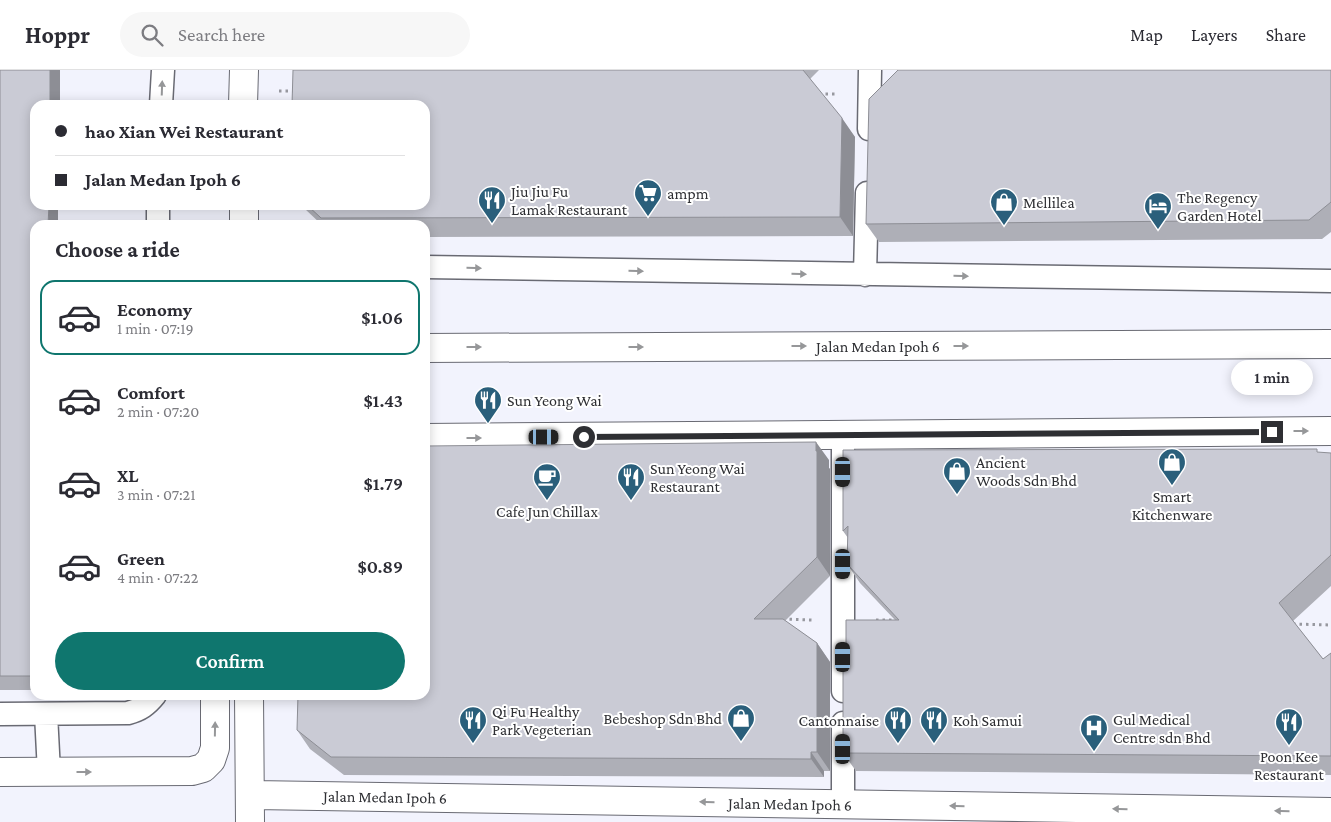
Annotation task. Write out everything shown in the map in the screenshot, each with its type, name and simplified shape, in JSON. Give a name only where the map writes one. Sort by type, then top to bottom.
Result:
[{"type":"street","name":"Jalan Medan Ipoh 6","points":[[430,348],[1331,344]]},
{"type":"street","points":[[430,438],[1331,431]]},
{"type":"street","points":[[0,772],[192,771],[203,768],[211,760],[215,748],[216,700]]},
{"type":"street","points":[[249,700],[250,822]]},
{"type":"street","name":"Jalan Medan Ipoh 6","points":[[250,795],[1331,812]]},
{"type":"lane","points":[[162,70],[162,100]]},
{"type":"lane","points":[[865,275],[870,70]]},
{"type":"lane","points":[[430,267],[1331,281]]},
{"type":"lane","points":[[843,435],[843,804]]},
{"type":"lane","points":[[0,714],[128,713],[139,710],[150,700]]},
{"type":"lane","points":[[46,714],[49,772]]},
{"type":"path","points":[[243,89],[303,92]]},
{"type":"path","points":[[810,94],[869,94]]},
{"type":"path","points":[[774,619],[903,620]]},
{"type":"path","points":[[1291,624],[1331,625]]},
{"type":"building","points":[[0,70],[50,70],[50,100],[30,100],[30,210],[49,210],[48,220],[30,220],[30,676],[0,676]]},
{"type":"building","points":[[293,70],[803,70],[842,118],[840,217],[321,218],[312,210],[430,210],[430,100],[292,100]]},
{"type":"building","points":[[898,70],[1331,70],[1331,202],[1309,220],[866,224],[869,99]]},
{"type":"building","points":[[816,442],[817,557],[754,619],[783,619],[817,643],[817,752],[811,752],[811,759],[331,757],[297,730],[298,700],[430,700],[430,446]]},
{"type":"building","points":[[1317,449],[1317,452],[1331,453],[1331,555],[1279,603],[1323,659],[1331,653],[1331,756],[843,753],[843,662],[846,663],[846,620],[899,620],[847,564],[848,526],[843,531],[843,450]]},
{"type":"place","name":"ampm","points":[[648,217]]},
{"type":"place","name":"Jiu Jiu Fu Lamak Restaurant","points":[[492,224]]},
{"type":"place","name":"Mellilea","points":[[1004,226]]},
{"type":"place","name":"The Regency Garden Hotel","points":[[1158,230]]},
{"type":"place","name":"Sun Yeong Wai","points":[[488,424]]},
{"type":"place","name":"Smart Kitchenware","points":[[1172,486]]},
{"type":"place","name":"Ancient Woods Sdn Bhd","points":[[957,495]]},
{"type":"place","name":"Cafe Jun Chillax","points":[[547,501]]},
{"type":"place","name":"Sun Yeong Wai Restaurant","points":[[631,501]]},
{"type":"place","name":"Bebeshop Sdn Bhd","points":[[741,742]]},
{"type":"place","name":"Qi Fu Healthy Park Vegeterian","points":[[473,744]]},
{"type":"place","name":"Cantonnaise","points":[[898,744]]},
{"type":"place","name":"Koh Samui","points":[[934,744]]},
{"type":"place","name":"Poon Kee Restaurant","points":[[1289,746]]},
{"type":"place","name":"Gul Medical Centre sdn Bhd","points":[[1094,752]]},
{"type":"route","points":[[584,437],[1272,432]]}]
